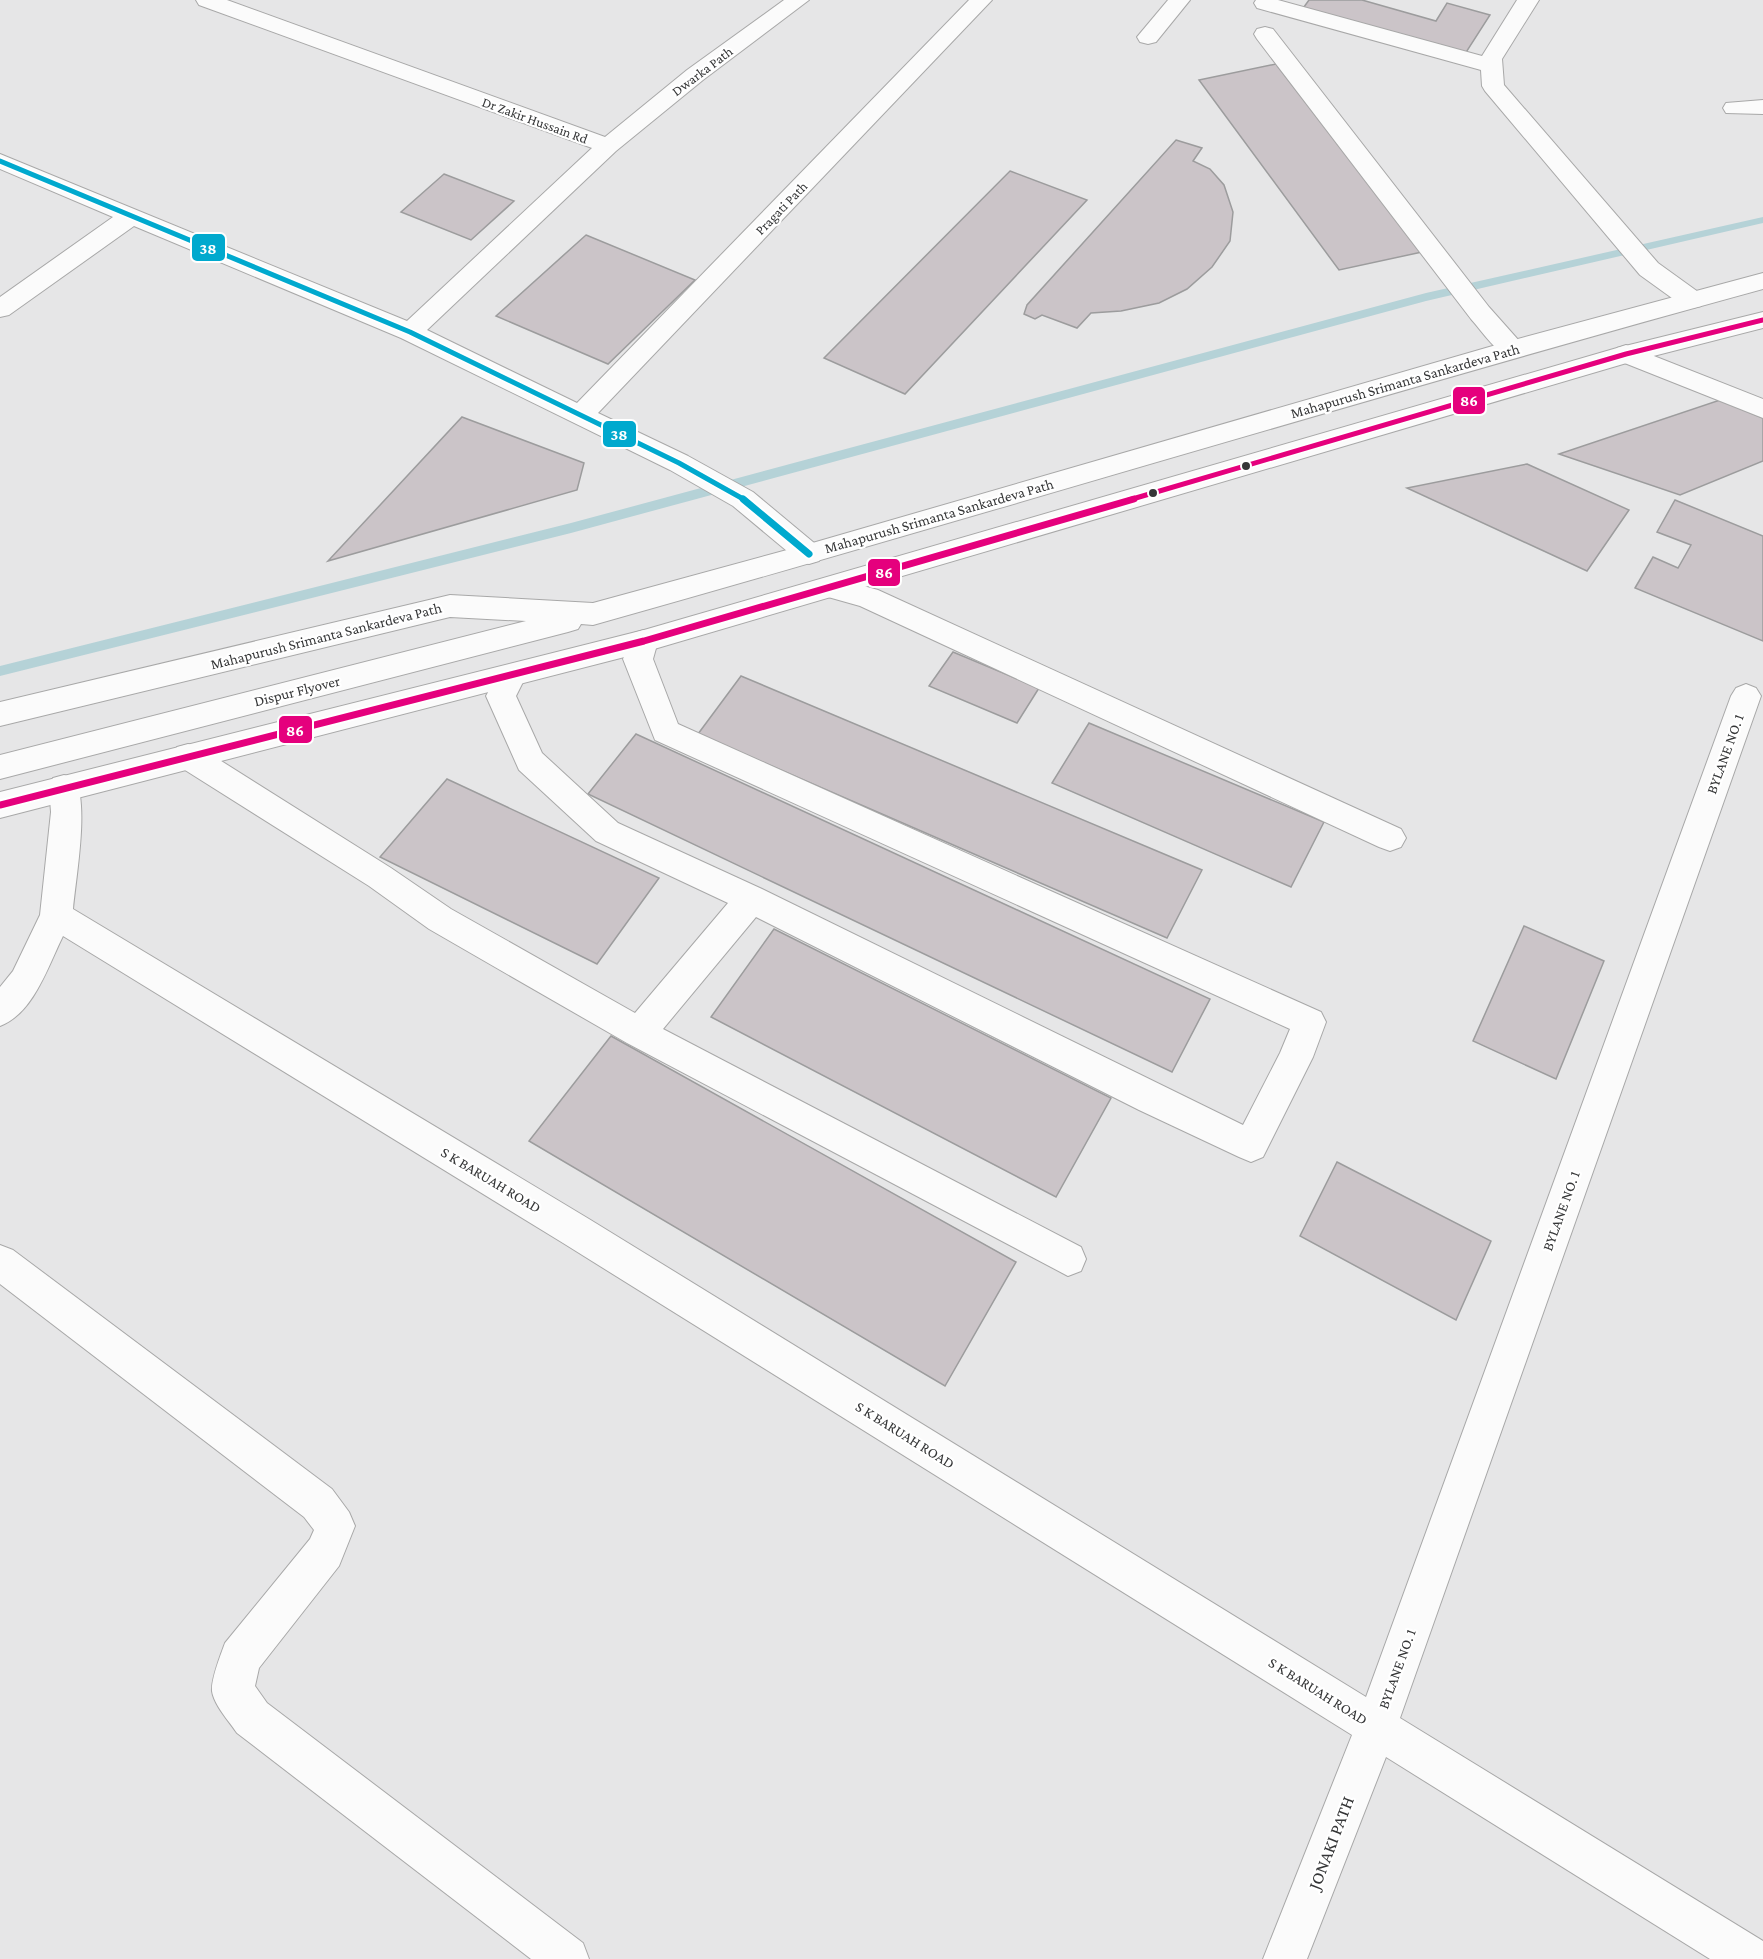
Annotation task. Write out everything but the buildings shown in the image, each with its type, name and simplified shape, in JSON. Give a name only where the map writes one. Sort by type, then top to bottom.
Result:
[{"type":"street","name":"Dr Zakir Hussain Rd","points":[[207,0],[608,146],[410,332]]},
{"type":"street","name":"Pragati Path","points":[[581,415],[981,0]]},
{"type":"street","points":[[1148,37],[1179,0]]},
{"type":"street","points":[[1267,0],[1265,3],[1492,66]]},
{"type":"street","points":[[1528,0],[1491,58],[1493,86],[1646,265],[1692,300]]},
{"type":"street","name":"Dwarka Path","points":[[608,146],[695,75],[794,1]]},
{"type":"street","points":[[1264,34],[1477,309],[1512,349]]},
{"type":"street","points":[[1734,108],[1763,107]]},
{"type":"street","points":[[0,161],[410,332],[581,415],[699,474],[743,499],[808,554]]},
{"type":"street","points":[[0,309],[131,216]]},
{"type":"street","name":"Mahapurush Srimanta Sankardeva Path","points":[[0,714],[450,606],[593,614],[808,554],[1512,349],[1763,281]]},
{"type":"street","points":[[0,805],[644,641],[1626,354],[1763,320]]},
{"type":"street","points":[[1626,354],[1763,409]]},
{"type":"street","points":[[831,588],[868,598],[1390,838]]},
{"type":"street","name":"Dispur Flyover","points":[[0,766],[593,614]]},
{"type":"street","points":[[511,676],[501,696],[530,761],[607,832],[751,899],[1151,1099],[1251,1146],[1296,1057],[1309,1022],[666,732],[638,659],[644,641]]},
{"type":"street","name":"BYLANE NO. 1","points":[[1376,1727],[1746,696]]},
{"type":"street","points":[[188,756],[380,877],[440,920],[639,1033],[1068,1259]]},
{"type":"street","points":[[0,1011],[25,981],[56,915],[66,812],[64,787]]},
{"type":"street","points":[[639,1033],[751,899]]},
{"type":"street","name":"S K BARUAH ROAD","points":[[56,915],[576,1231],[1751,1959]]},
{"type":"street","points":[[0,1262],[318,1503],[335,1526],[325,1552],[240,1658],[232,1690],[252,1718],[567,1959]]},
{"type":"street","name":"JONAKI PATH","points":[[1286,1959],[1376,1727]]},
{"type":"waterway","points":[[0,671],[571,528],[1426,297],[1763,220]]},
{"type":"transit line","name":"38","points":[[0,161],[410,332],[679,463],[743,499],[809,554]]},
{"type":"transit line","name":"86","points":[[0,805],[644,641],[1626,354],[1763,320]]}]
